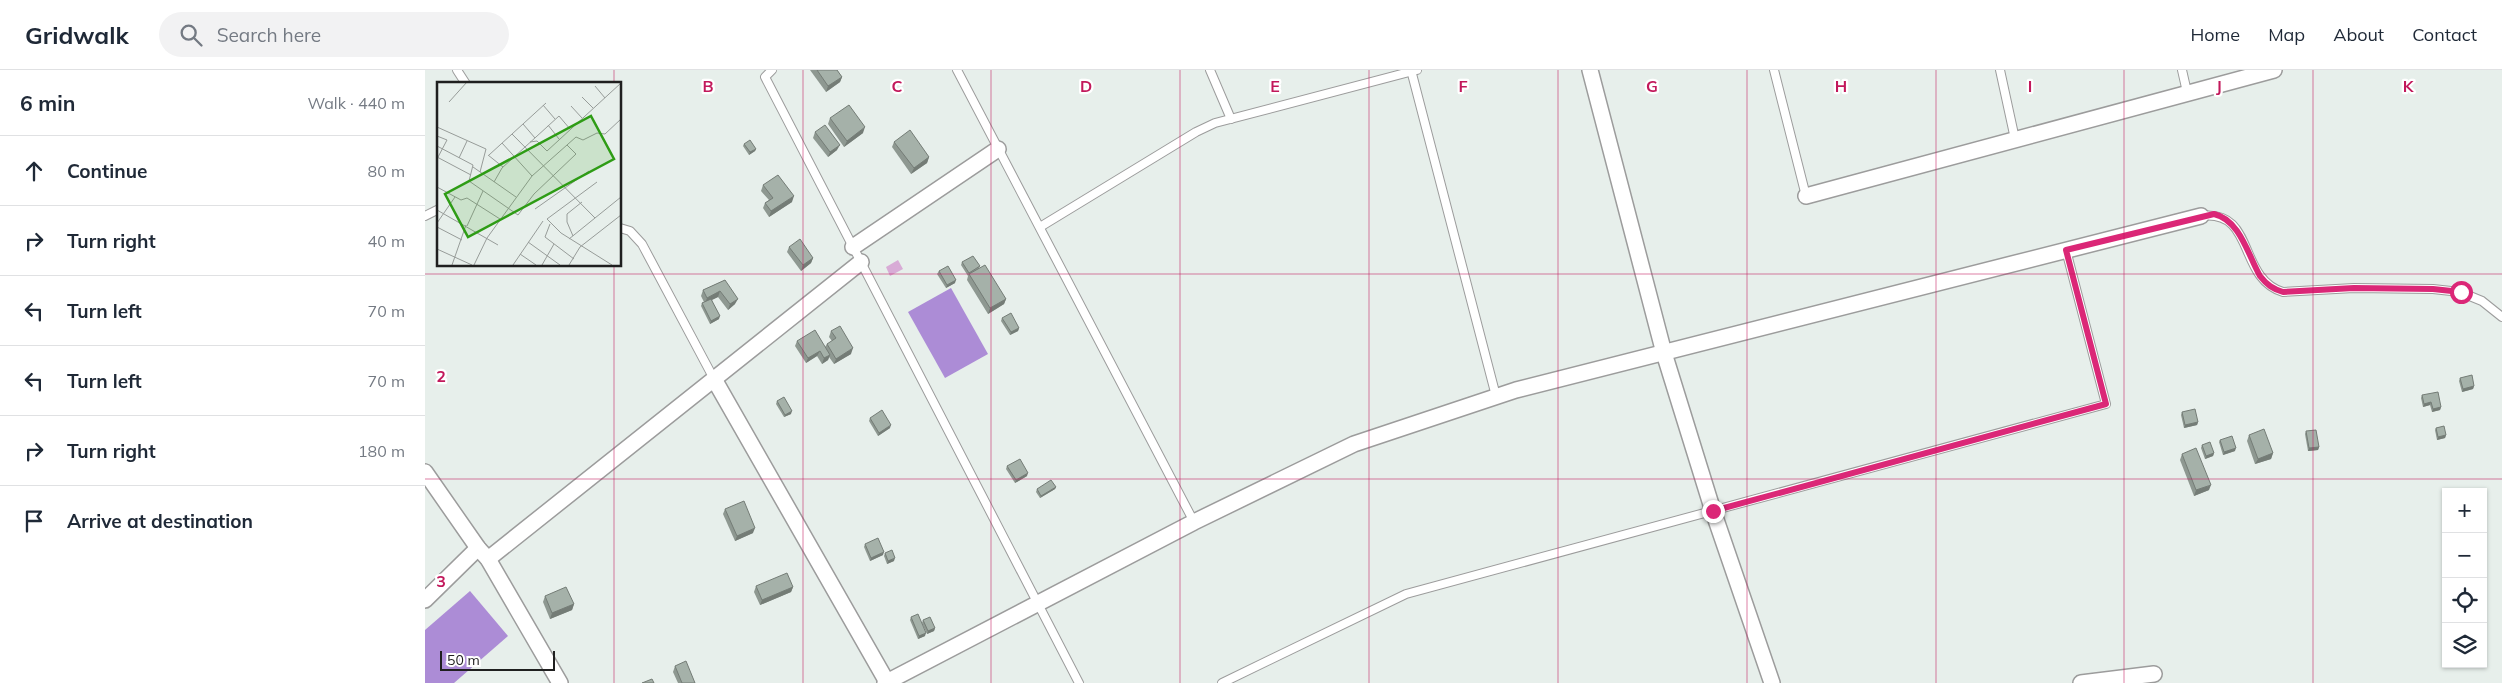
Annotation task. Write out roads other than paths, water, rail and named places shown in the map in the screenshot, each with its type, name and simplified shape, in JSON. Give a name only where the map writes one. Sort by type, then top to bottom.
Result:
[{"type":"street","points":[[1590,70],[1664,353],[1713,511],[1772,683]]},
{"type":"street","points":[[1806,196],[2274,70]]},
{"type":"street","points":[[853,247],[998,149]]},
{"type":"street","points":[[714,379],[886,682],[1039,605],[1194,522],[1354,444],[1496,396],[2201,216]]},
{"type":"street","points":[[425,600],[714,379],[861,262]]},
{"type":"street","points":[[425,472],[483,554],[560,683]]},
{"type":"street","points":[[2081,683],[2154,674]]},
{"type":"lane","points":[[457,70],[465,82]]},
{"type":"lane","points":[[772,70],[765,77],[1079,683]]},
{"type":"lane","points":[[957,70],[1194,522]]},
{"type":"lane","points":[[1210,70],[1231,119]]},
{"type":"lane","points":[[1040,227],[1196,132],[1231,119],[1413,70],[1496,396]]},
{"type":"lane","points":[[1775,70],[1806,196]]},
{"type":"lane","points":[[2000,70],[2015,139]]},
{"type":"lane","points":[[2182,70],[2187,92]]},
{"type":"lane","points":[[425,216],[437,210]]},
{"type":"lane","points":[[2201,216],[2214,214],[2228,219],[2237,231],[2266,284],[2283,292],[2354,288],[2433,289],[2461,292],[2482,301],[2502,317]]},
{"type":"lane","points":[[621,228],[630,231],[642,244],[714,379]]},
{"type":"lane","points":[[1222,683],[1406,594],[2106,404],[2066,250]]}]
